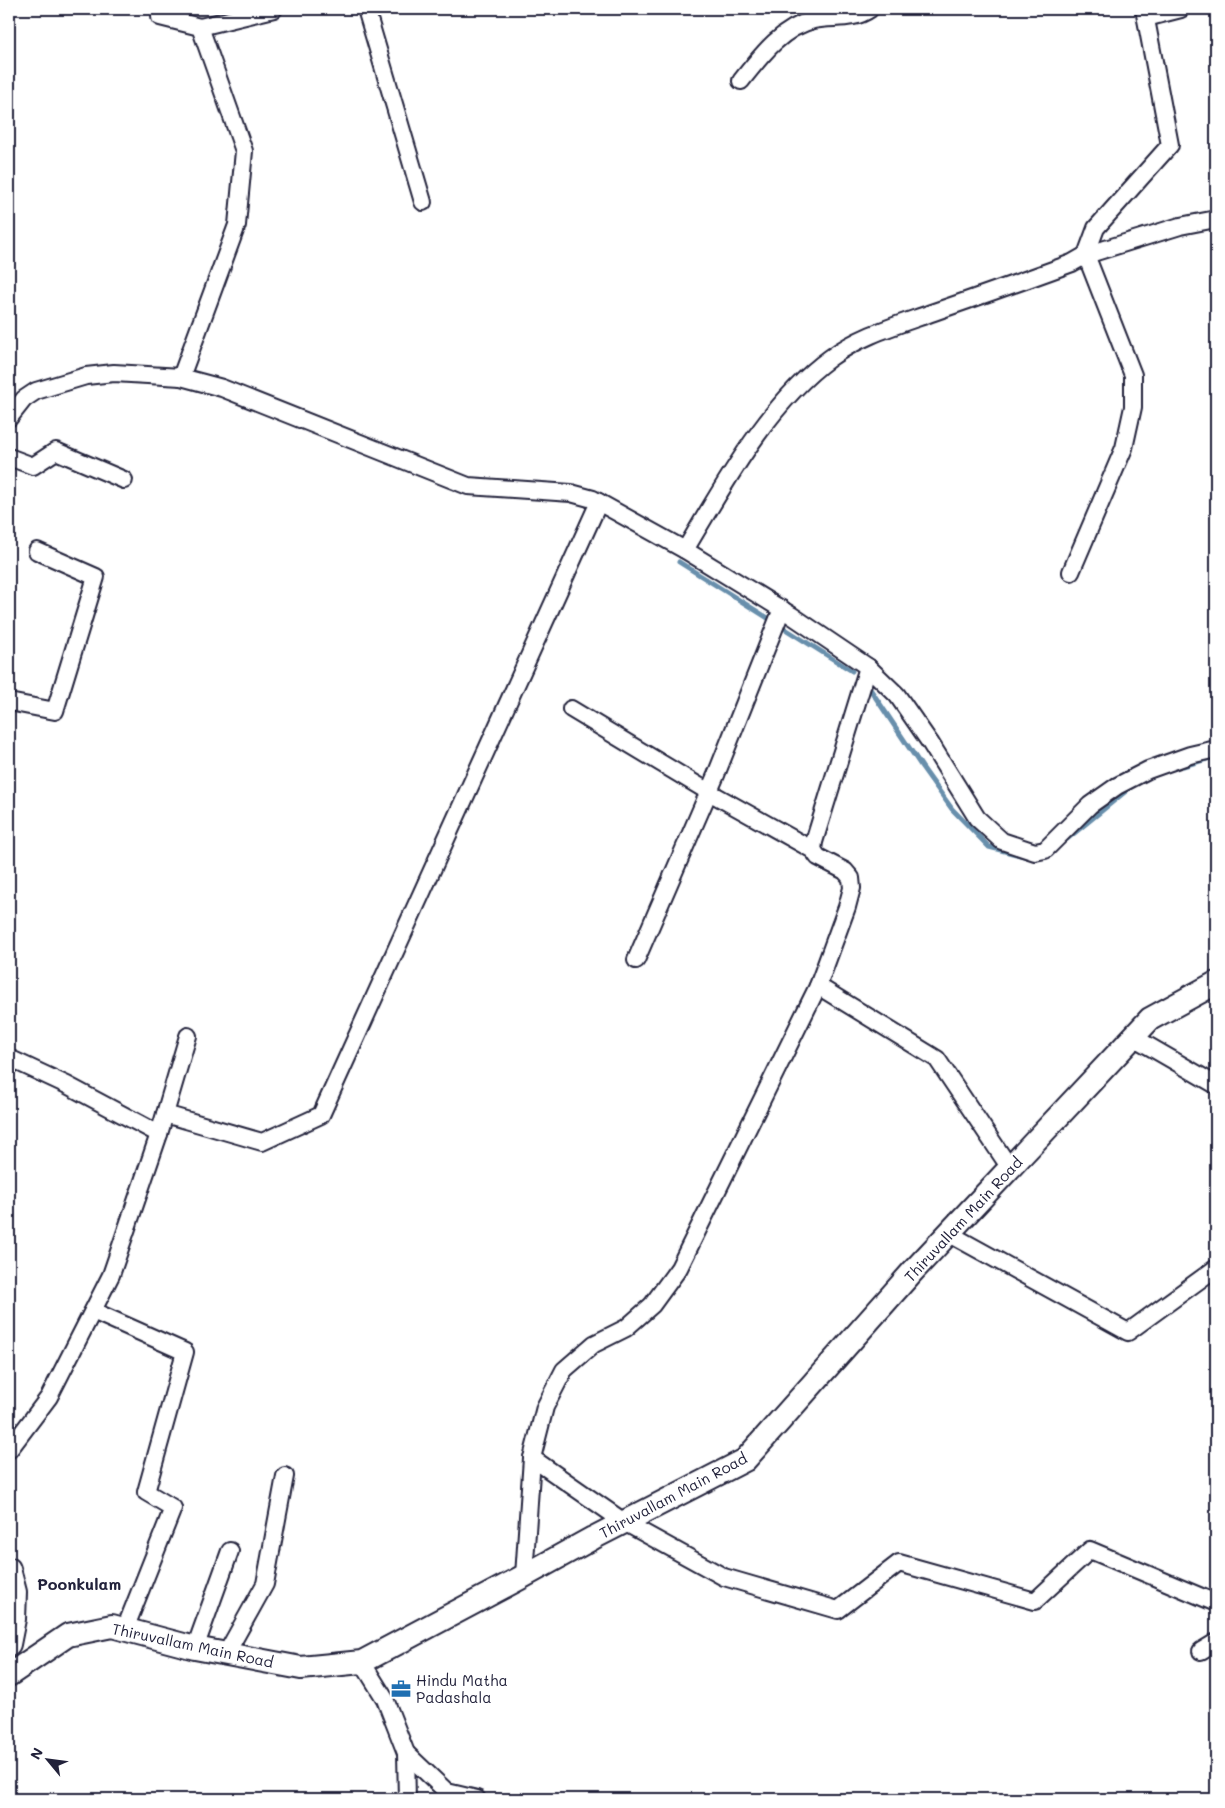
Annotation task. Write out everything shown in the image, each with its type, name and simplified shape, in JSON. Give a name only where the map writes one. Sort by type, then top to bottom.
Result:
[{"type":"street","points":[[160,9],[160,17],[200,27],[274,9]]},
{"type":"street","points":[[366,9],[423,202]]},
{"type":"street","points":[[741,81],[766,50],[801,25],[814,20],[846,18],[870,9]]},
{"type":"street","points":[[1071,572],[1124,448],[1133,407],[1133,375],[1086,255],[1096,228],[1170,145],[1145,13],[1181,9]]},
{"type":"street","points":[[180,377],[236,225],[244,151],[200,27]]},
{"type":"street","points":[[685,550],[732,473],[771,417],[800,384],[830,357],[869,336],[1072,263],[1086,255],[1180,226],[1216,219]]},
{"type":"street","points":[[9,418],[24,399],[36,391],[86,376],[114,373],[180,377],[222,388],[468,486],[571,493],[599,502],[685,550],[782,609],[868,667],[897,695],[931,744],[977,818],[1002,841],[1036,852],[1045,850],[1090,805],[1117,786],[1148,770],[1190,755],[1216,749]]},
{"type":"street","points":[[9,457],[33,466],[56,451],[124,480]]},
{"type":"street","points":[[165,1114],[262,1142],[321,1115],[599,502]]},
{"type":"street","points":[[9,702],[55,711],[96,577],[38,551]]},
{"type":"street","points":[[636,960],[709,792],[782,609]]},
{"type":"street","points":[[814,850],[825,806],[868,667]]},
{"type":"street","points":[[524,1576],[532,1458],[545,1406],[564,1370],[594,1344],[626,1328],[652,1305],[679,1268],[818,986],[847,907],[852,888],[851,878],[845,871],[818,856],[814,850],[709,792],[571,708]]},
{"type":"street","name":"Thiruvallam Main Road","points":[[9,1675],[68,1635],[112,1626],[195,1648],[301,1668],[362,1662],[624,1522],[745,1460],[948,1234],[1150,1018],[1216,983]]},
{"type":"street","points":[[818,986],[937,1059],[1010,1168]]},
{"type":"street","points":[[9,1450],[50,1397],[111,1275],[159,1134],[188,1036]]},
{"type":"street","points":[[1133,1037],[1216,1085]]},
{"type":"street","points":[[9,1058],[67,1084],[159,1134]]},
{"type":"street","points":[[948,1234],[1128,1332],[1216,1268]]},
{"type":"street","points":[[93,1311],[185,1352],[146,1492],[174,1508],[125,1629]]},
{"type":"street","points":[[532,1458],[624,1522],[724,1578],[838,1610],[899,1563],[1034,1601],[1090,1550],[1216,1603]]},
{"type":"street","points":[[226,1654],[265,1584],[286,1476]]},
{"type":"street","points":[[195,1648],[230,1551]]},
{"type":"street","points":[[9,1569],[16,1592],[14,1620],[9,1644]]},
{"type":"street","points":[[1201,1651],[1216,1642]]},
{"type":"street","points":[[362,1662],[385,1699],[406,1753],[407,1799]]},
{"type":"street","points":[[406,1753],[446,1792],[477,1799]]},
{"type":"waterway","points":[[679,562],[852,671]]},
{"type":"waterway","points":[[866,683],[952,809],[989,847],[1024,856]]},
{"type":"waterway","points":[[1183,766],[1210,758],[1216,759]]},
{"type":"waterway","points":[[1067,839],[1132,786]]},
{"type":"place","name":"Hindu Matha Padashala","points":[[401,1689]]},
{"type":"district","name":"Poonkulam","points":[[79,1583]]}]
